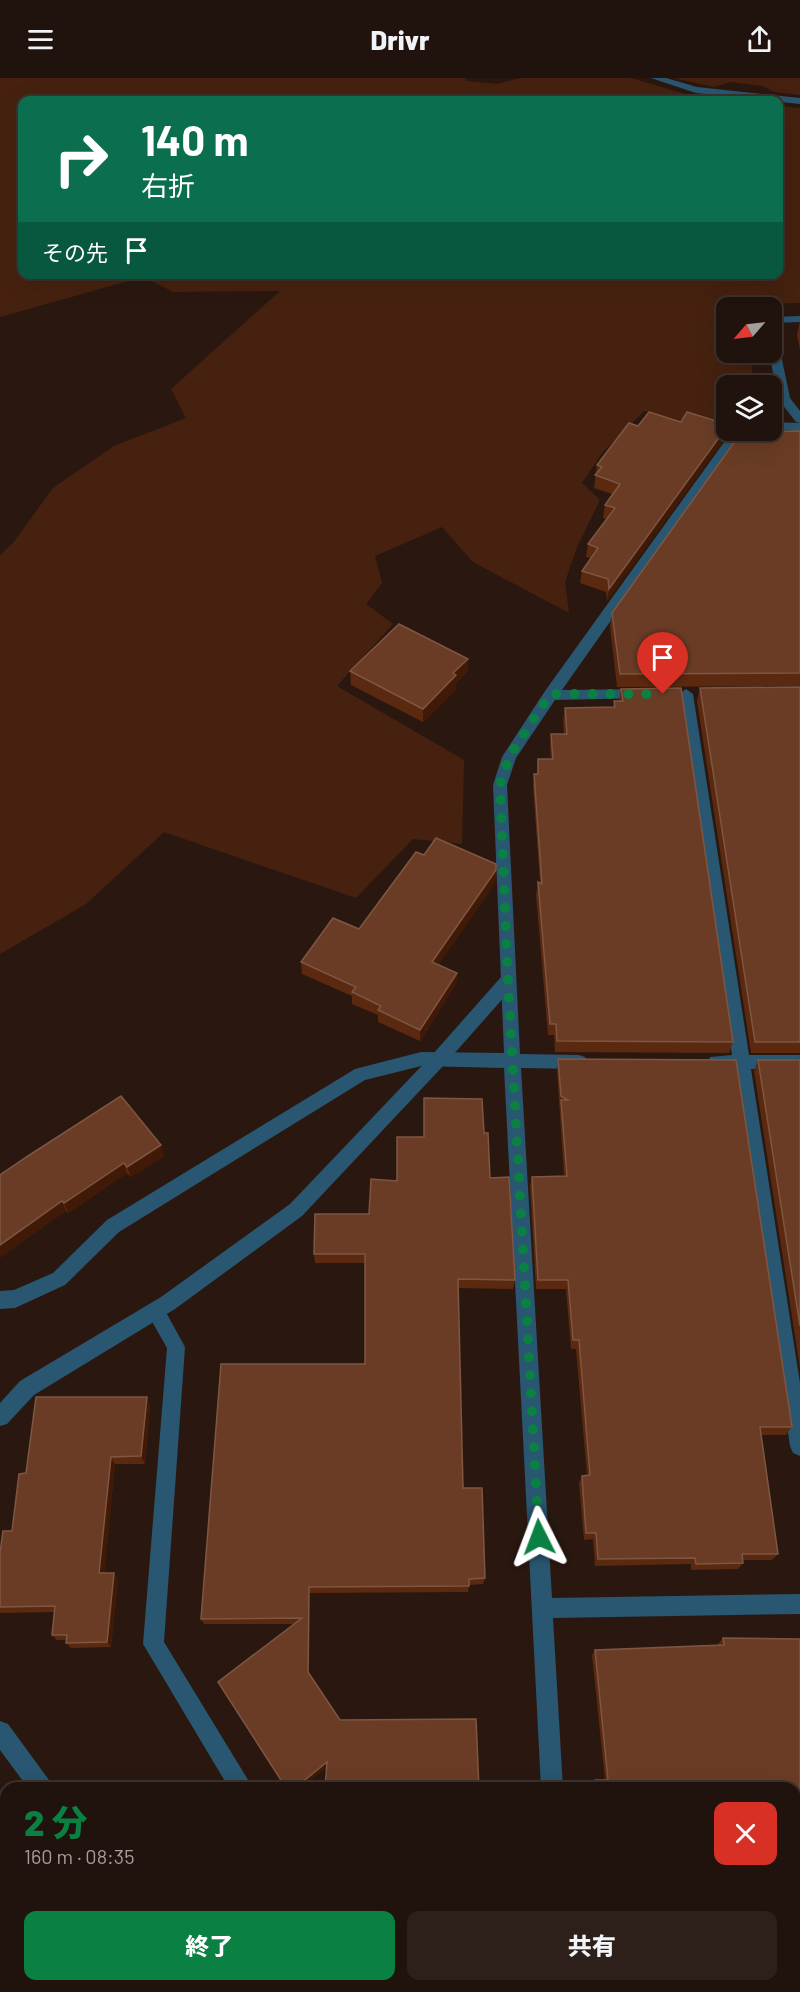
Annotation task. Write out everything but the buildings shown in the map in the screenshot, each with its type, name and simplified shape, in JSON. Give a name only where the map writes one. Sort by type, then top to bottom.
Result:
[{"type":"street","points":[[656,78],[696,90],[753,96]]},
{"type":"street","points":[[783,99],[800,101]]},
{"type":"street","points":[[782,320],[800,319]]},
{"type":"street","points":[[777,363],[784,399],[800,419]]},
{"type":"street","points":[[782,426],[800,427]]},
{"type":"street","points":[[552,1782],[508,981],[500,785],[509,757],[550,694],[732,441]]},
{"type":"street","points":[[550,694],[680,694],[742,1062],[800,1446]]},
{"type":"street","points":[[0,1417],[27,1388],[155,1311],[296,1210],[439,1059],[508,981]]},
{"type":"street","points":[[0,1300],[15,1299],[59,1279],[113,1226],[362,1074],[421,1059],[600,1062]]},
{"type":"street","points":[[694,1062],[800,1062]]},
{"type":"street","points":[[155,1311],[176,1347],[153,1644],[238,1782]]},
{"type":"street","points":[[542,1608],[800,1604]]},
{"type":"street","points":[[0,1732],[37,1782]]},
{"type":"shaded area","points":[[0,78],[464,78],[467,81],[497,84],[521,78],[631,78],[692,96],[18,96],[18,279],[136,279],[0,317]]},
{"type":"shaded area","points":[[674,78],[800,78],[800,95],[774,92],[763,86],[730,82],[714,87]]},
{"type":"shaded area","points":[[783,106],[800,108],[800,303],[782,303],[782,297],[716,297],[716,363],[751,363],[753,375],[716,375],[716,429],[644,411],[602,453],[582,483],[600,500],[577,547],[565,582],[569,613],[473,562],[442,527],[375,556],[382,583],[366,604],[393,624],[337,686],[464,760],[462,844],[413,839],[356,898],[164,832],[86,904],[0,954],[0,555],[13,543],[53,488],[114,446],[186,418],[171,389],[280,291],[173,292],[147,279],[783,279]]},
{"type":"route","points":[[539,1537],[508,981],[500,785],[509,757],[550,694],[663,694]]}]
